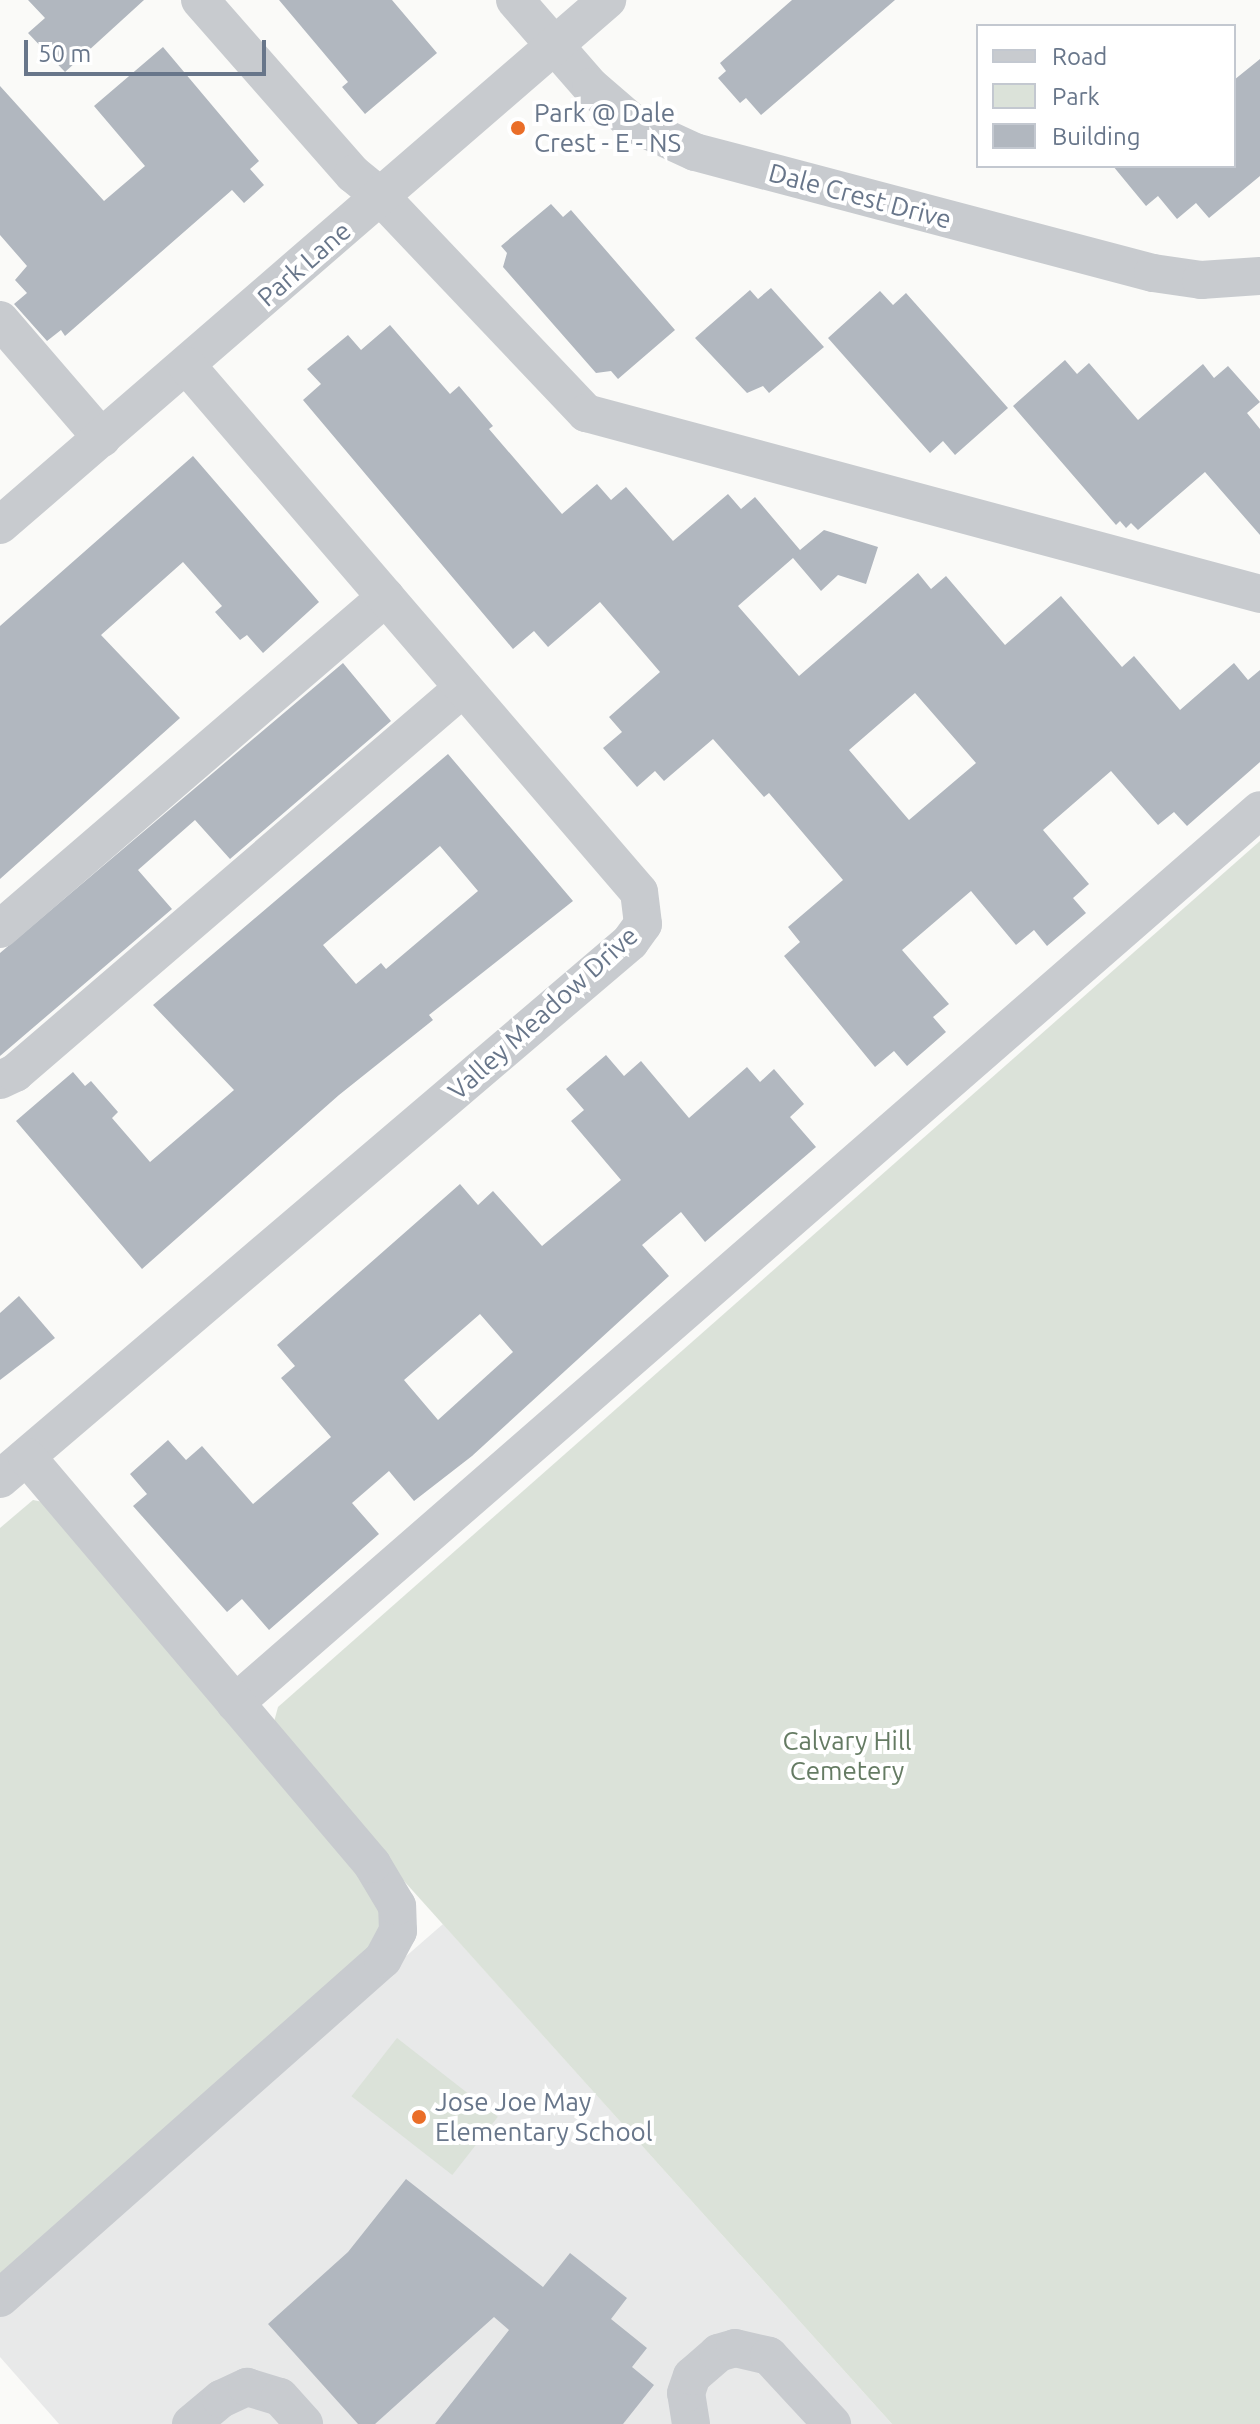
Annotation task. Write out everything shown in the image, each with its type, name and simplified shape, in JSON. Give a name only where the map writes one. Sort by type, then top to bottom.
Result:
[{"type":"street","points":[[200,0],[353,174],[381,197],[586,413],[1260,594]]},
{"type":"street","name":"Dale Crest Drive","points":[[515,0],[591,87],[634,124],[695,152],[1153,273],[1201,280],[1260,276]]},
{"type":"street","name":"Park Lane","points":[[0,525],[607,0]]},
{"type":"street","points":[[0,320],[102,438]]},
{"type":"street","name":"Valley Meadow Drive","points":[[14,1468],[638,934],[645,913],[639,892],[187,366]]},
{"type":"street","points":[[0,929],[386,597]]},
{"type":"street","points":[[0,1080],[15,1073],[463,688]]},
{"type":"street","points":[[235,1703],[1260,810]]},
{"type":"street","points":[[0,2298],[383,1959],[398,1931],[397,1906],[372,1864],[235,1703],[14,1468]]},
{"type":"street","points":[[691,2424],[686,2393],[692,2376],[711,2358],[735,2348],[769,2356],[832,2424]]},
{"type":"street","points":[[191,2424],[221,2399],[247,2387],[280,2397],[304,2424]]},
{"type":"shaded area","name":"Jose Joe May Elementary School","points":[[443,1924],[892,2424],[59,2424],[0,2357],[0,2310]]},
{"type":"green space","name":"Calvary Hill Cemetery","points":[[1260,841],[1260,2424],[892,2424],[271,1733],[278,1707]]},
{"type":"green space","points":[[33,1500],[43,1502],[381,1903],[377,1948],[0,2280],[0,1528]]},
{"type":"green space","points":[[397,2038],[498,2117],[452,2175],[351,2096]]},
{"type":"building","points":[[28,0],[144,0],[65,72],[28,33],[45,18]]},
{"type":"building","points":[[279,0],[392,0],[437,53],[365,114],[342,87],[348,82]]},
{"type":"building","points":[[792,0],[895,0],[761,115],[746,98],[740,103],[718,78],[726,71],[720,63]]},
{"type":"building","points":[[163,47],[259,161],[250,169],[264,185],[244,203],[232,190],[65,336],[61,330],[47,341],[14,304],[27,293],[15,280],[27,266],[0,235],[0,86],[104,201],[145,166],[94,106]]},
{"type":"building","points":[[1260,59],[1260,176],[1209,218],[1196,203],[1177,219],[1158,196],[1146,206],[1115,168],[1236,168],[1236,78]]},
{"type":"building","points":[[551,204],[563,217],[571,210],[675,330],[618,379],[611,371],[596,373],[503,267],[507,253],[501,246]]},
{"type":"building","points":[[771,288],[824,347],[769,393],[763,386],[747,393],[695,338],[750,290],[758,299]]},
{"type":"building","points":[[880,291],[893,305],[906,293],[1008,408],[955,455],[943,441],[930,453],[828,338]]},
{"type":"building","points":[[390,325],[450,394],[459,386],[493,426],[489,429],[562,514],[597,484],[611,500],[626,487],[673,541],[728,494],[741,509],[755,497],[800,550],[824,530],[878,547],[866,584],[838,575],[821,591],[793,558],[738,606],[799,676],[918,573],[931,589],[946,576],[1005,645],[1061,596],[1122,667],[1134,656],[1180,710],[1234,663],[1248,680],[1260,670],[1260,762],[1187,826],[1174,812],[1158,825],[1111,771],[1043,830],[1089,884],[1073,898],[1086,913],[1047,946],[1034,930],[1016,945],[971,891],[902,950],[949,1004],[933,1017],[946,1032],[907,1066],[894,1051],[875,1067],[784,956],[800,942],[788,927],[843,880],[769,793],[764,797],[713,739],[664,781],[655,771],[637,787],[603,748],[622,732],[609,717],[660,672],[600,602],[548,647],[534,631],[513,649],[303,400],[321,384],[307,369],[348,335],[361,350]],"holes":[[[915,693],[976,763],[909,820],[849,750]]]},
{"type":"building","points":[[1065,360],[1077,374],[1089,363],[1138,420],[1203,364],[1214,378],[1228,366],[1260,402],[1247,413],[1260,429],[1260,535],[1205,472],[1138,530],[1131,523],[1126,528],[1120,521],[1116,525],[1013,406]]},
{"type":"building","points":[[193,456],[319,602],[263,653],[247,635],[240,640],[215,612],[222,606],[183,562],[101,635],[180,718],[0,879],[0,626]]},
{"type":"building","points":[[343,663],[391,721],[230,859],[195,820],[138,870],[172,909],[0,1056],[0,953]]},
{"type":"building","points":[[448,754],[573,901],[429,1015],[433,1020],[339,1095],[142,1269],[16,1121],[73,1072],[85,1086],[91,1081],[118,1112],[112,1118],[150,1162],[234,1090],[153,1005]],"holes":[[[440,846],[478,891],[386,969],[381,963],[356,984],[323,945]]]},
{"type":"building","points":[[606,1055],[624,1076],[641,1061],[689,1118],[747,1067],[760,1082],[774,1069],[804,1104],[790,1117],[816,1147],[705,1242],[681,1212],[642,1245],[669,1276],[472,1456],[414,1501],[389,1471],[352,1503],[379,1534],[269,1630],[242,1599],[227,1612],[133,1506],[147,1494],[130,1474],[168,1440],[186,1460],[202,1446],[253,1504],[331,1437],[281,1378],[295,1366],[277,1345],[460,1184],[478,1205],[493,1191],[542,1246],[621,1180],[571,1121],[584,1110],[566,1089]],"holes":[[[480,1314],[513,1352],[438,1420],[404,1380]]]},
{"type":"building","points":[[19,1296],[55,1338],[0,1380],[0,1313]]},
{"type":"building","points":[[406,2179],[543,2287],[570,2253],[627,2298],[611,2319],[647,2348],[632,2367],[654,2385],[623,2424],[435,2424],[509,2330],[494,2317],[375,2424],[358,2424],[268,2324],[348,2252]]},
{"type":"place","name":"Park @ Dale Crest - E - NS","points":[[518,128]]},
{"type":"place","name":"Jose Joe May Elementary School","points":[[419,2117]]}]
